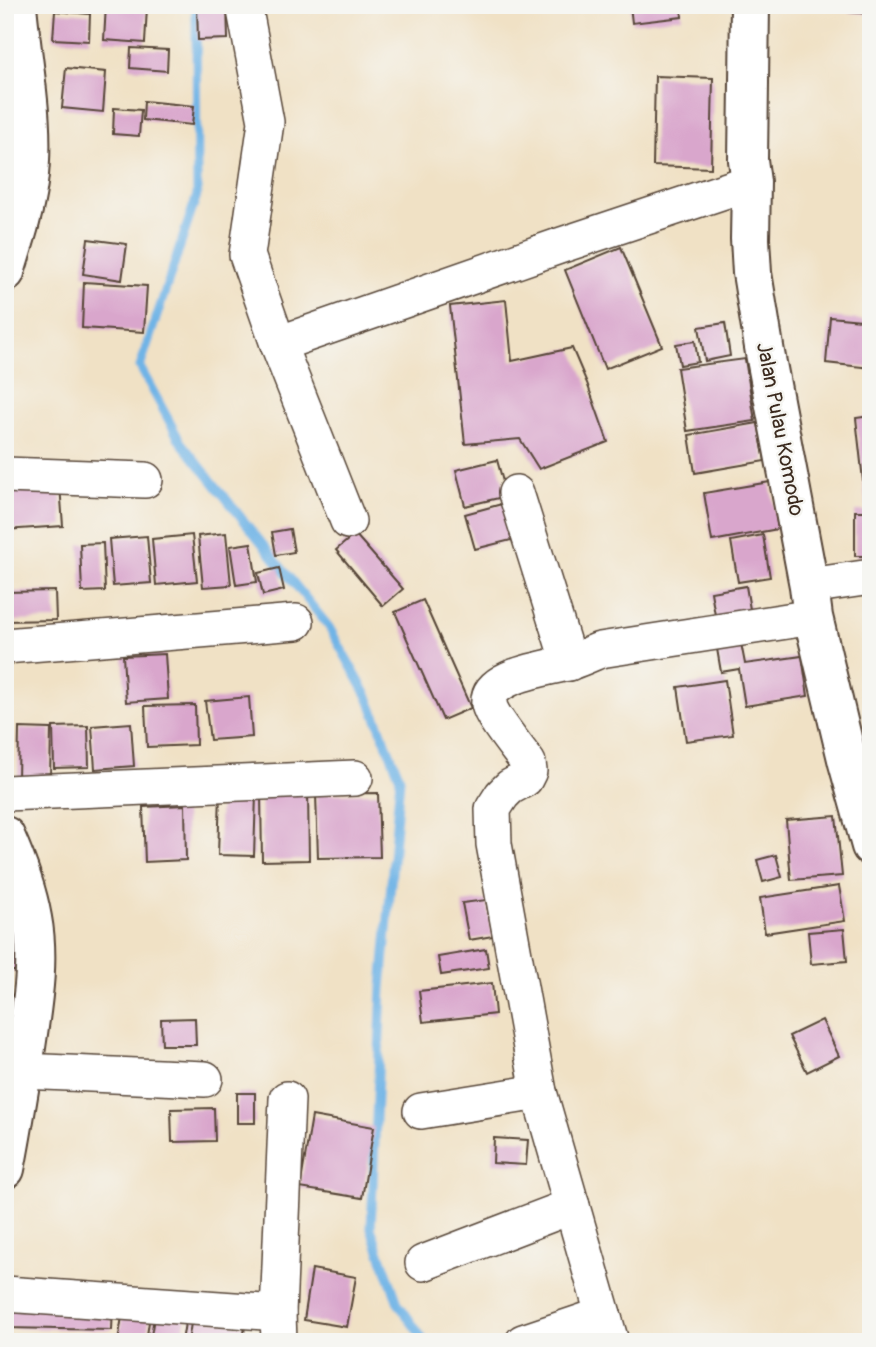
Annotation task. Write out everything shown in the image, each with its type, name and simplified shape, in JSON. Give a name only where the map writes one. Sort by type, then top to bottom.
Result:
[{"type":"street","points":[[5,272],[23,215],[29,181],[31,141],[18,5]]},
{"type":"street","points":[[244,5],[266,122],[247,255],[278,344],[348,521]]},
{"type":"street","name":"Jalan Pulau Komodo","points":[[750,5],[748,160],[751,182],[752,273],[811,602],[860,764],[871,846]]},
{"type":"street","points":[[278,344],[751,182]]},
{"type":"street","points":[[5,475],[145,480]]},
{"type":"street","points":[[516,493],[569,663]]},
{"type":"street","points":[[523,1342],[607,1328],[539,1092],[494,844],[493,822],[493,809],[510,787],[525,779],[529,771],[528,762],[493,714],[489,704],[491,694],[497,686],[515,676],[569,663],[600,650],[811,602],[871,577]]},
{"type":"street","points":[[5,646],[296,622]]},
{"type":"street","points":[[5,793],[355,778]]},
{"type":"street","points":[[5,836],[25,890],[34,932],[34,986],[5,1169]]},
{"type":"street","points":[[22,1071],[205,1079]]},
{"type":"street","points":[[421,1111],[539,1092]]},
{"type":"street","points":[[5,1294],[279,1327],[287,1099]]},
{"type":"street","points":[[423,1263],[572,1206]]},
{"type":"building","points":[[106,5],[147,7],[145,43],[104,40]]},
{"type":"building","points":[[227,5],[228,39],[198,40],[197,6]]},
{"type":"building","points":[[630,5],[681,5],[682,17],[632,23]]},
{"type":"building","points":[[836,5],[871,5],[871,14],[836,11]]},
{"type":"building","points":[[55,11],[90,14],[89,41],[53,39]]},
{"type":"building","points":[[131,48],[168,50],[167,71],[130,68]]},
{"type":"building","points":[[66,68],[106,72],[103,112],[62,108]]},
{"type":"building","points":[[655,76],[713,78],[711,168],[653,166]]},
{"type":"building","points":[[144,101],[194,106],[192,125],[143,120]]},
{"type":"building","points":[[114,108],[141,110],[139,136],[113,134]]},
{"type":"building","points":[[5,153],[13,155],[6,180],[5,180]]},
{"type":"building","points":[[88,239],[127,244],[122,280],[83,274]]},
{"type":"building","points":[[621,247],[662,346],[605,369],[565,270]]},
{"type":"building","points":[[84,282],[147,286],[144,332],[82,328]]},
{"type":"building","points":[[506,300],[512,361],[572,348],[608,442],[539,469],[520,439],[465,444],[450,306]]},
{"type":"building","points":[[830,317],[871,321],[871,368],[826,363]]},
{"type":"building","points":[[725,323],[730,356],[705,361],[699,327]]},
{"type":"building","points":[[695,341],[698,362],[680,365],[676,344]]},
{"type":"building","points":[[745,359],[755,421],[687,431],[677,368]]},
{"type":"building","points":[[871,416],[871,506],[866,507],[856,418]]},
{"type":"building","points":[[758,423],[765,461],[695,473],[689,435]]},
{"type":"building","points":[[497,460],[507,496],[465,506],[456,470]]},
{"type":"building","points":[[770,482],[778,529],[712,541],[704,493]]},
{"type":"building","points":[[60,485],[63,526],[5,530],[5,489]]},
{"type":"building","points":[[509,502],[519,538],[475,549],[465,514]]},
{"type":"building","points":[[855,511],[871,511],[871,556],[855,556]]},
{"type":"building","points":[[290,529],[294,552],[276,555],[272,532]]},
{"type":"building","points":[[226,533],[231,585],[203,587],[198,536]]},
{"type":"building","points":[[355,534],[403,589],[383,606],[336,550]]},
{"type":"building","points":[[192,535],[197,581],[156,585],[152,539]]},
{"type":"building","points":[[763,535],[770,577],[738,582],[731,541]]},
{"type":"building","points":[[147,536],[151,583],[113,586],[109,539]]},
{"type":"building","points":[[103,543],[105,591],[82,592],[80,544]]},
{"type":"building","points":[[251,543],[257,582],[236,585],[230,546]]},
{"type":"building","points":[[279,568],[284,590],[263,595],[258,573]]},
{"type":"building","points":[[746,586],[751,615],[716,621],[711,592]]},
{"type":"building","points":[[55,591],[56,620],[5,621],[5,592]]},
{"type":"building","points":[[423,600],[471,708],[443,720],[395,612]]},
{"type":"building","points":[[740,638],[745,664],[802,656],[808,696],[745,706],[739,669],[721,672],[716,643]]},
{"type":"building","points":[[165,654],[168,699],[126,702],[123,656]]},
{"type":"building","points":[[725,680],[733,735],[686,741],[678,687]]},
{"type":"building","points":[[249,697],[252,737],[210,740],[205,701]]},
{"type":"building","points":[[195,705],[196,745],[147,747],[145,706]]},
{"type":"building","points":[[131,723],[134,766],[95,769],[92,726]]},
{"type":"building","points":[[88,726],[89,767],[54,768],[53,727]]},
{"type":"building","points":[[19,728],[51,729],[50,780],[18,780]]},
{"type":"building","points":[[220,793],[256,794],[254,856],[218,855]]},
{"type":"building","points":[[261,793],[308,793],[309,860],[262,861]]},
{"type":"building","points":[[378,793],[380,857],[318,858],[316,794]]},
{"type":"building","points":[[185,805],[186,860],[145,862],[143,807]]},
{"type":"building","points":[[836,816],[842,876],[791,880],[786,820]]},
{"type":"building","points":[[776,855],[782,877],[763,882],[757,860]]},
{"type":"building","points":[[839,886],[845,921],[765,933],[760,898]]},
{"type":"building","points":[[486,900],[493,936],[469,940],[462,903]]},
{"type":"building","points":[[844,929],[847,961],[811,964],[808,932]]},
{"type":"building","points":[[5,930],[16,930],[18,971],[5,971]]},
{"type":"building","points":[[486,949],[489,968],[441,975],[438,957]]},
{"type":"building","points":[[492,983],[495,1014],[423,1022],[419,991]]},
{"type":"building","points":[[195,1018],[196,1045],[162,1045],[161,1019]]},
{"type":"building","points":[[822,1020],[839,1056],[807,1072],[789,1036]]},
{"type":"building","points":[[237,1093],[255,1093],[255,1123],[237,1123]]},
{"type":"building","points":[[214,1108],[215,1141],[172,1142],[171,1109]]},
{"type":"building","points":[[312,1116],[374,1127],[362,1198],[300,1188]]},
{"type":"building","points":[[494,1138],[528,1140],[526,1165],[493,1163]]},
{"type":"building","points":[[312,1269],[356,1277],[347,1327],[304,1320]]},
{"type":"building","points":[[6,1305],[113,1307],[112,1330],[6,1328]]},
{"type":"building","points":[[123,1310],[150,1315],[146,1342],[118,1342]]},
{"type":"building","points":[[155,1311],[186,1316],[182,1342],[150,1342]]},
{"type":"building","points":[[192,1317],[245,1326],[243,1342],[188,1342]]},
{"type":"waterway","points":[[196,5],[197,195],[140,367],[180,441],[329,627],[368,697],[400,778],[382,988],[371,1228],[398,1303],[425,1342]]}]
